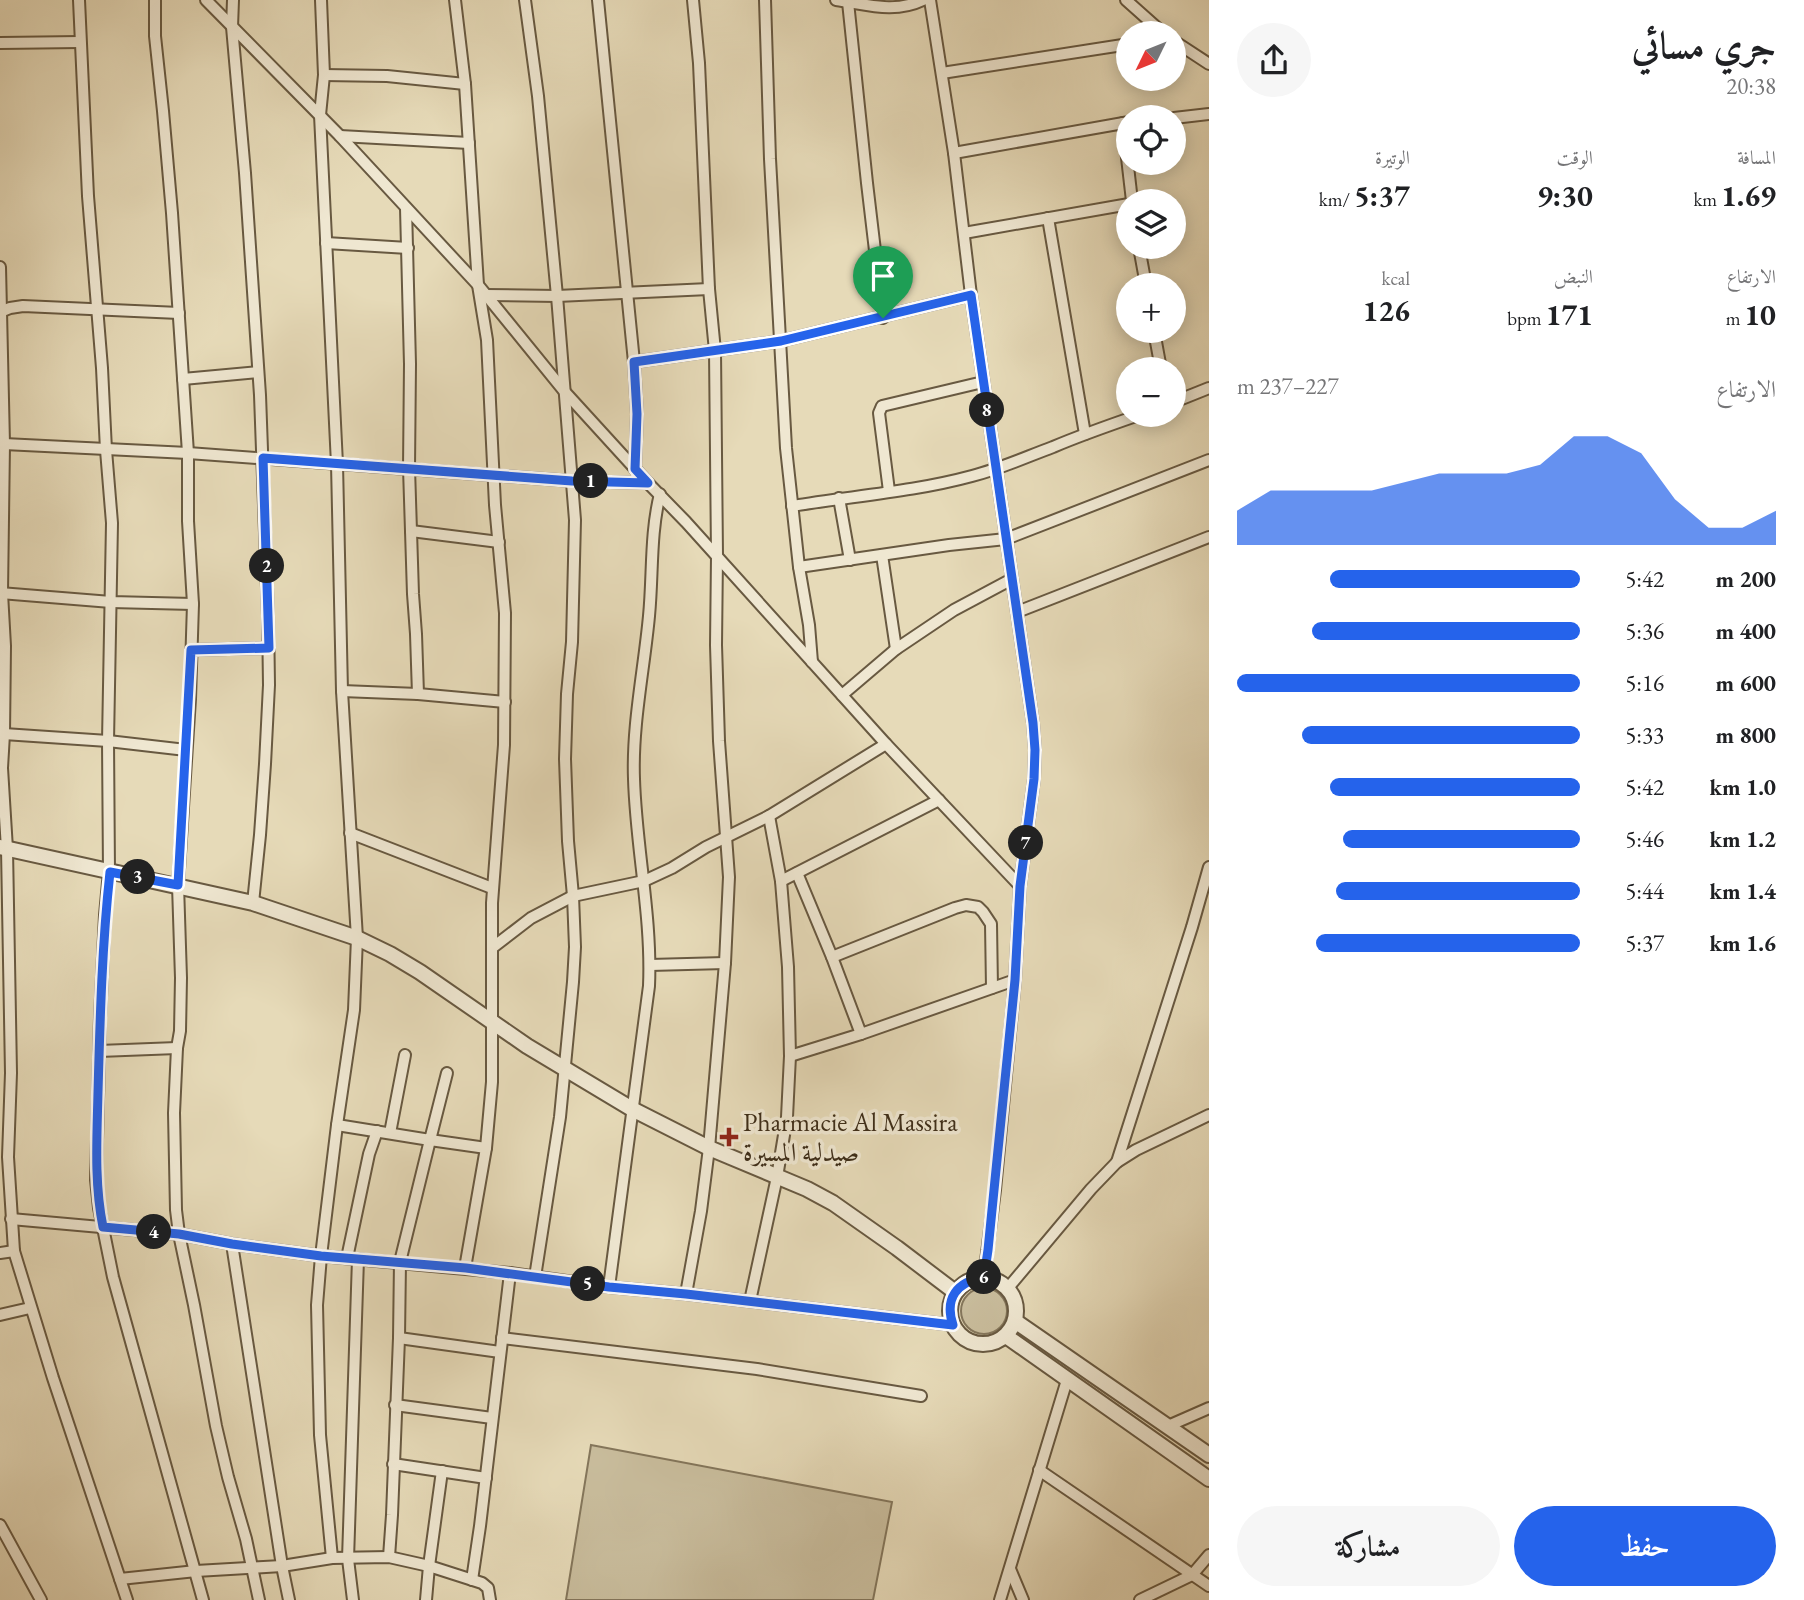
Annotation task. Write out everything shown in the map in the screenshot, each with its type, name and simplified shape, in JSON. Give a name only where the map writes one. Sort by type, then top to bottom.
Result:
[{"type":"street","points":[[79,0],[88,196],[112,523],[108,741],[110,872],[105,915],[96,1180],[99,1208],[121,1309],[203,1600]]},
{"type":"street","points":[[155,0],[155,36],[188,453],[188,521],[193,604],[178,885],[181,978],[174,1113],[176,1210],[216,1426],[259,1600]]},
{"type":"street","points":[[206,0],[320,115],[478,285],[565,392],[886,744],[1020,886]]},
{"type":"street","points":[[233,0],[232,27],[245,173],[263,458],[269,648],[265,764],[253,903]]},
{"type":"street","points":[[321,0],[324,75],[320,115],[337,464],[342,691],[356,937],[354,1010],[337,1125],[317,1305],[320,1435],[332,1558]]},
{"type":"street","points":[[455,0],[465,83],[478,285],[487,340],[505,613],[503,756],[492,888],[492,1082],[486,1148],[466,1268]]},
{"type":"street","points":[[525,0],[538,96],[575,520],[572,642],[565,759],[573,896],[574,970],[556,1151],[535,1277]]},
{"type":"street","points":[[598,0],[634,362],[637,414],[635,469]]},
{"type":"street","points":[[686,1294],[709,1148],[729,877],[719,741],[716,645],[715,351],[709,289],[699,63],[693,0]]},
{"type":"street","points":[[765,0],[786,448],[812,662]]},
{"type":"street","points":[[883,318],[863,145],[842,1],[901,8],[923,0]]},
{"type":"street","points":[[930,0],[954,153],[971,295],[1035,750],[1034,779],[1020,886],[1015,980],[995,1190],[984,1277]]},
{"type":"street","points":[[1126,0],[1150,21]]},
{"type":"street","points":[[0,43],[80,42]]},
{"type":"street","points":[[942,73],[1116,46]]},
{"type":"street","points":[[1186,49],[1209,64]]},
{"type":"street","points":[[324,75],[387,76],[465,83]]},
{"type":"street","points":[[1186,117],[1209,114]]},
{"type":"street","points":[[954,153],[1116,125]]},
{"type":"street","points":[[340,136],[469,143]]},
{"type":"street","points":[[964,233],[1116,206]]},
{"type":"street","points":[[406,208],[410,364],[408,428],[418,694]]},
{"type":"street","points":[[1048,218],[1085,434]]},
{"type":"street","points":[[326,243],[408,248]]},
{"type":"street","points":[[0,267],[1,411],[4,444],[1,593],[4,734],[1,768],[8,1157],[14,1251],[30,1308],[127,1600]]},
{"type":"street","points":[[486,295],[557,296],[709,289]]},
{"type":"street","points":[[634,362],[781,341],[971,295]]},
{"type":"street","points":[[1,311],[23,306],[179,313]]},
{"type":"street","points":[[183,379],[258,372]]},
{"type":"street","points":[[890,491],[879,413],[881,406],[984,382]]},
{"type":"street","points":[[1186,397],[1209,388]]},
{"type":"street","points":[[792,506],[933,485],[996,470],[1116,423]]},
{"type":"street","points":[[4,444],[188,453],[572,481],[648,483]]},
{"type":"street","points":[[799,567],[1006,539],[1209,460]]},
{"type":"street","points":[[609,1287],[647,1010],[650,965],[635,800],[635,749],[649,614],[654,529],[660,494]]},
{"type":"street","points":[[839,498],[850,559]]},
{"type":"street","points":[[411,531],[499,542]]},
{"type":"street","points":[[1017,612],[1209,537]]},
{"type":"street","points":[[882,555],[896,649]]},
{"type":"street","points":[[842,695],[896,649],[954,610],[1012,579]]},
{"type":"street","points":[[1,593],[111,602],[193,604]]},
{"type":"street","points":[[191,650],[269,648]]},
{"type":"street","points":[[342,691],[418,694],[505,702]]},
{"type":"street","points":[[4,734],[108,741],[186,750]]},
{"type":"street","points":[[492,948],[531,918],[573,896],[644,881],[672,868],[706,846],[769,816],[886,744]]},
{"type":"street","points":[[781,881],[939,800]]},
{"type":"street","points":[[750,1301],[786,1117],[790,1056],[788,967],[781,881],[769,816]]},
{"type":"street","points":[[351,833],[492,888]]},
{"type":"street","points":[[4,848],[253,903],[356,937],[420,972],[493,1023],[632,1110],[709,1148],[807,1189],[833,1203],[955,1292]]},
{"type":"street","points":[[1117,1162],[1209,867]]},
{"type":"street","points":[[797,873],[861,1034]]},
{"type":"street","points":[[832,957],[955,908],[973,905],[984,912],[991,924],[992,988]]},
{"type":"street","points":[[650,965],[724,962]]},
{"type":"street","points":[[790,1056],[1015,980]]},
{"type":"street","points":[[99,1051],[177,1048]]},
{"type":"street","points":[[390,1133],[405,1055]]},
{"type":"street","points":[[389,1558],[400,1262],[447,1073]]},
{"type":"street","points":[[1008,1288],[1117,1162],[1209,1115]]},
{"type":"street","points":[[337,1125],[486,1148]]},
{"type":"street","points":[[352,1600],[348,1559],[353,1258],[369,1154],[377,1131]]},
{"type":"street","points":[[11,1219],[179,1234],[321,1256],[466,1268],[609,1287],[953,1325]]},
{"type":"street","points":[[232,1244],[289,1600]]},
{"type":"street","points":[[0,1253],[14,1251]]},
{"type":"street","points":[[472,1580],[510,1273]]},
{"type":"street","points":[[984,1277],[1000,1282],[1008,1288],[1017,1309],[1012,1329],[1006,1336],[987,1344],[977,1344],[959,1334],[950,1316],[950,1304],[955,1292],[962,1285],[971,1279],[984,1277]]},
{"type":"street","points":[[0,1315],[30,1308]]},
{"type":"street","points":[[1015,1321],[1168,1426],[1205,1448]]},
{"type":"street","points":[[1006,1336],[1209,1479]]},
{"type":"street","points":[[399,1338],[500,1352]]},
{"type":"street","points":[[502,1338],[757,1369],[921,1396]]},
{"type":"street","points":[[1000,1600],[1067,1380]]},
{"type":"street","points":[[395,1405],[492,1418]]},
{"type":"street","points":[[1168,1426],[1209,1408]]},
{"type":"street","points":[[393,1464],[486,1478]]},
{"type":"street","points":[[1039,1470],[1209,1586]]},
{"type":"street","points":[[426,1600],[442,1471]]},
{"type":"street","points":[[0,1525],[41,1600]]},
{"type":"street","points":[[1140,1600],[1192,1574],[1209,1555]]},
{"type":"street","points":[[120,1579],[282,1566],[332,1558],[389,1558],[429,1566],[482,1583],[488,1588],[490,1600]]},
{"type":"street","points":[[1010,1569],[1023,1600]]},
{"type":"shaded area","points":[[984,1288],[1001,1294],[1007,1311],[1001,1328],[984,1334],[967,1328],[961,1311],[967,1294]]},
{"type":"shaded area","points":[[591,1445],[892,1502],[873,1600],[566,1600]]},
{"type":"place","name":"Pharmacie Al Massira صيدلية المسيرة","points":[[729,1137]]},
{"type":"route","points":[[971,295],[1035,750],[1034,779],[1020,886],[1015,980],[988,1250],[984,1277],[971,1279],[955,1292],[950,1304],[953,1325],[609,1287],[466,1268],[321,1256],[179,1234],[103,1227],[96,1180],[100,1018],[110,872],[178,885],[191,650],[269,648],[263,458],[572,481],[648,483],[635,469],[637,414],[634,362],[781,341],[883,318],[971,295]]}]
